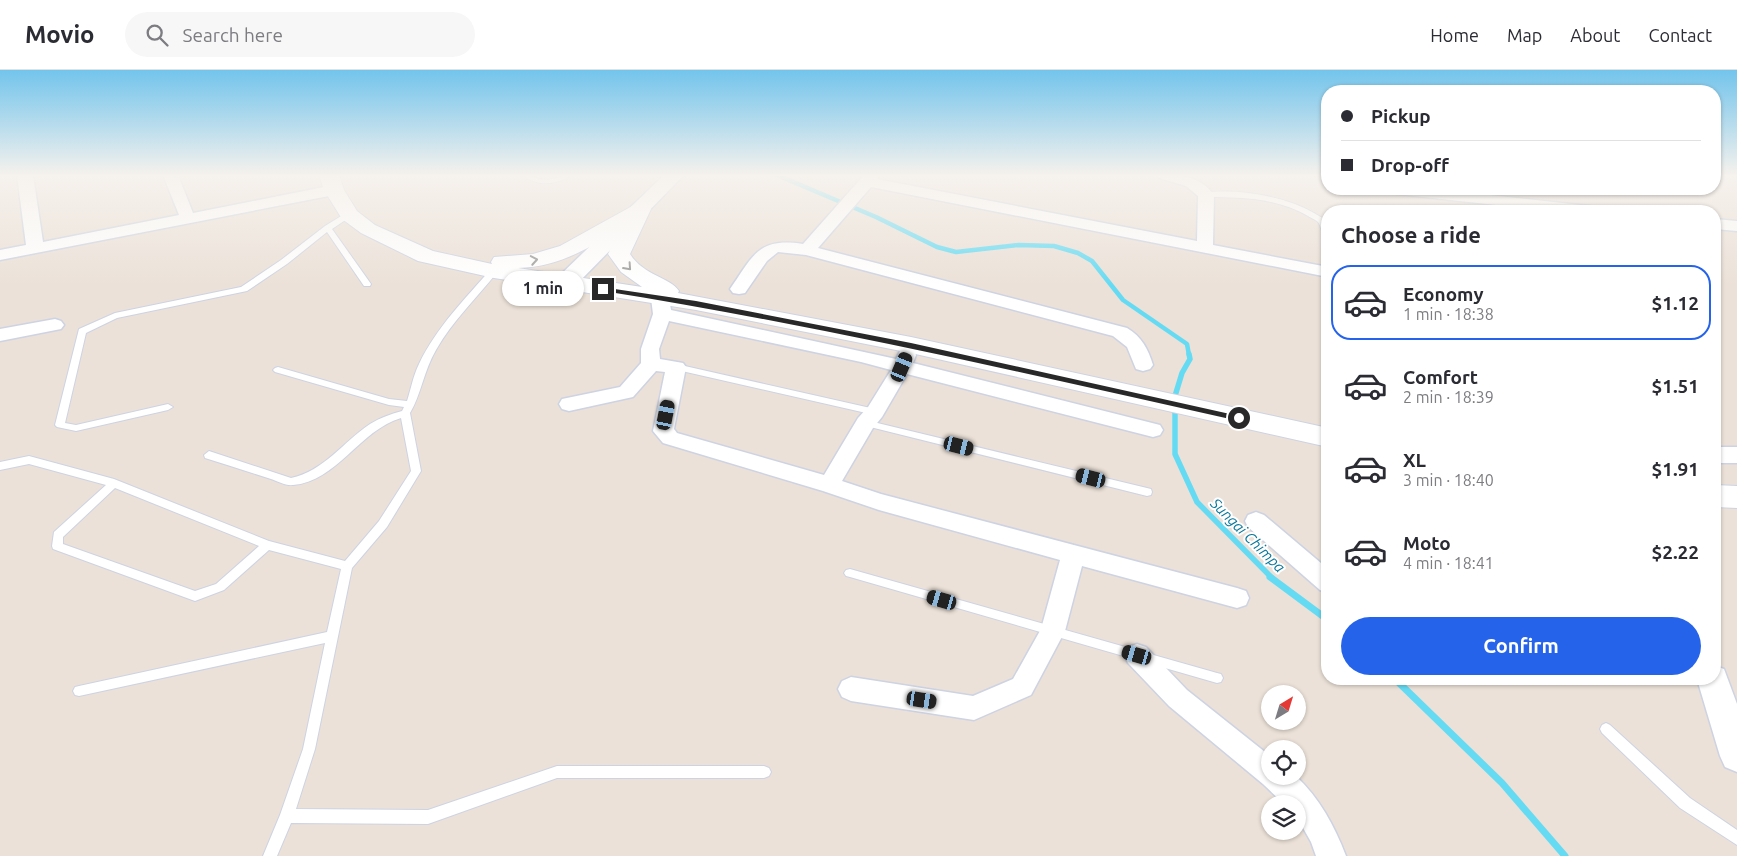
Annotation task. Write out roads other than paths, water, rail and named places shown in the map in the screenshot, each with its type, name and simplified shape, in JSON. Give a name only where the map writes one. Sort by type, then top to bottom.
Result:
[{"type":"main road","points":[[368,229],[438,251],[498,263],[534,261],[568,251],[635,212]]},
{"type":"main road","points":[[639,212],[619,254],[626,268],[642,279],[696,304],[907,356],[1165,402],[1321,436]]},
{"type":"main road","points":[[349,214],[368,229],[426,256],[494,271],[565,283],[661,306],[696,304]]},
{"type":"main road","points":[[1721,496],[1737,497]]},
{"type":"street","points":[[30,212],[35,247]]},
{"type":"street","points":[[184,212],[188,218]]},
{"type":"street","points":[[0,255],[214,212]]},
{"type":"street","points":[[565,283],[637,212]]},
{"type":"street","points":[[807,250],[841,212]]},
{"type":"street","points":[[1029,212],[1321,271]]},
{"type":"street","points":[[1205,248],[1206,212]]},
{"type":"street","points":[[1721,225],[1737,226]]},
{"type":"street","points":[[739,289],[770,249],[779,247],[807,250],[1120,332],[1131,338],[1134,342],[1143,365]]},
{"type":"street","points":[[569,404],[626,392],[651,364],[650,349],[661,306],[861,356],[907,356],[1153,430]]},
{"type":"street","points":[[0,335],[55,325]]},
{"type":"street","points":[[829,485],[907,356]]},
{"type":"street","points":[[651,364],[676,367],[663,431],[670,438],[829,485],[879,502],[1237,598]]},
{"type":"street","points":[[1721,455],[1737,455]]},
{"type":"street","points":[[1256,521],[1321,577]]},
{"type":"street","points":[[851,689],[974,708],[1022,687],[1053,631],[1073,555]]},
{"type":"street","points":[[1137,655],[1178,698],[1261,766]]},
{"type":"street","points":[[1714,685],[1737,756]]},
{"type":"street","points":[[1285,785],[1297,795],[1322,831],[1331,856]]},
{"type":"lane","points":[[1305,212],[1321,221]]},
{"type":"lane","points":[[168,407],[76,428],[60,425],[82,331],[115,316],[244,289],[349,214]]},
{"type":"lane","points":[[328,228],[368,284]]},
{"type":"lane","points":[[270,856],[287,816],[309,749],[347,566],[383,524],[416,471],[408,409],[423,364],[451,319],[494,271]]},
{"type":"lane","points":[[676,367],[1147,492]]},
{"type":"lane","points":[[278,370],[408,409]]},
{"type":"lane","points":[[209,455],[291,482],[303,481],[314,476],[382,420],[408,409]]},
{"type":"lane","points":[[0,466],[29,460],[114,483],[267,546],[347,566]]},
{"type":"lane","points":[[114,483],[58,535],[57,546],[195,596],[220,587],[267,546]]},
{"type":"lane","points":[[850,573],[1217,678]]},
{"type":"lane","points":[[79,691],[332,636]]},
{"type":"lane","points":[[1606,728],[1685,803],[1737,838]]},
{"type":"lane","points":[[287,816],[428,817],[557,772],[764,772]]},
{"type":"waterway","name":"Sungai Chimpa","points":[[863,212],[937,247],[956,252],[1019,245],[1054,246],[1078,253],[1092,261],[1123,300],[1187,344],[1189,355]]},
{"type":"waterway","name":"Sungai Chimpa","points":[[1189,354],[1190,359],[1182,373],[1175,396],[1175,454],[1197,502],[1272,578]]},
{"type":"waterway","name":"Sungai Chimpa","points":[[1270,577],[1321,615]]},
{"type":"waterway","name":"Sungai Chimpa","points":[[1401,685],[1502,783],[1565,856]]}]
